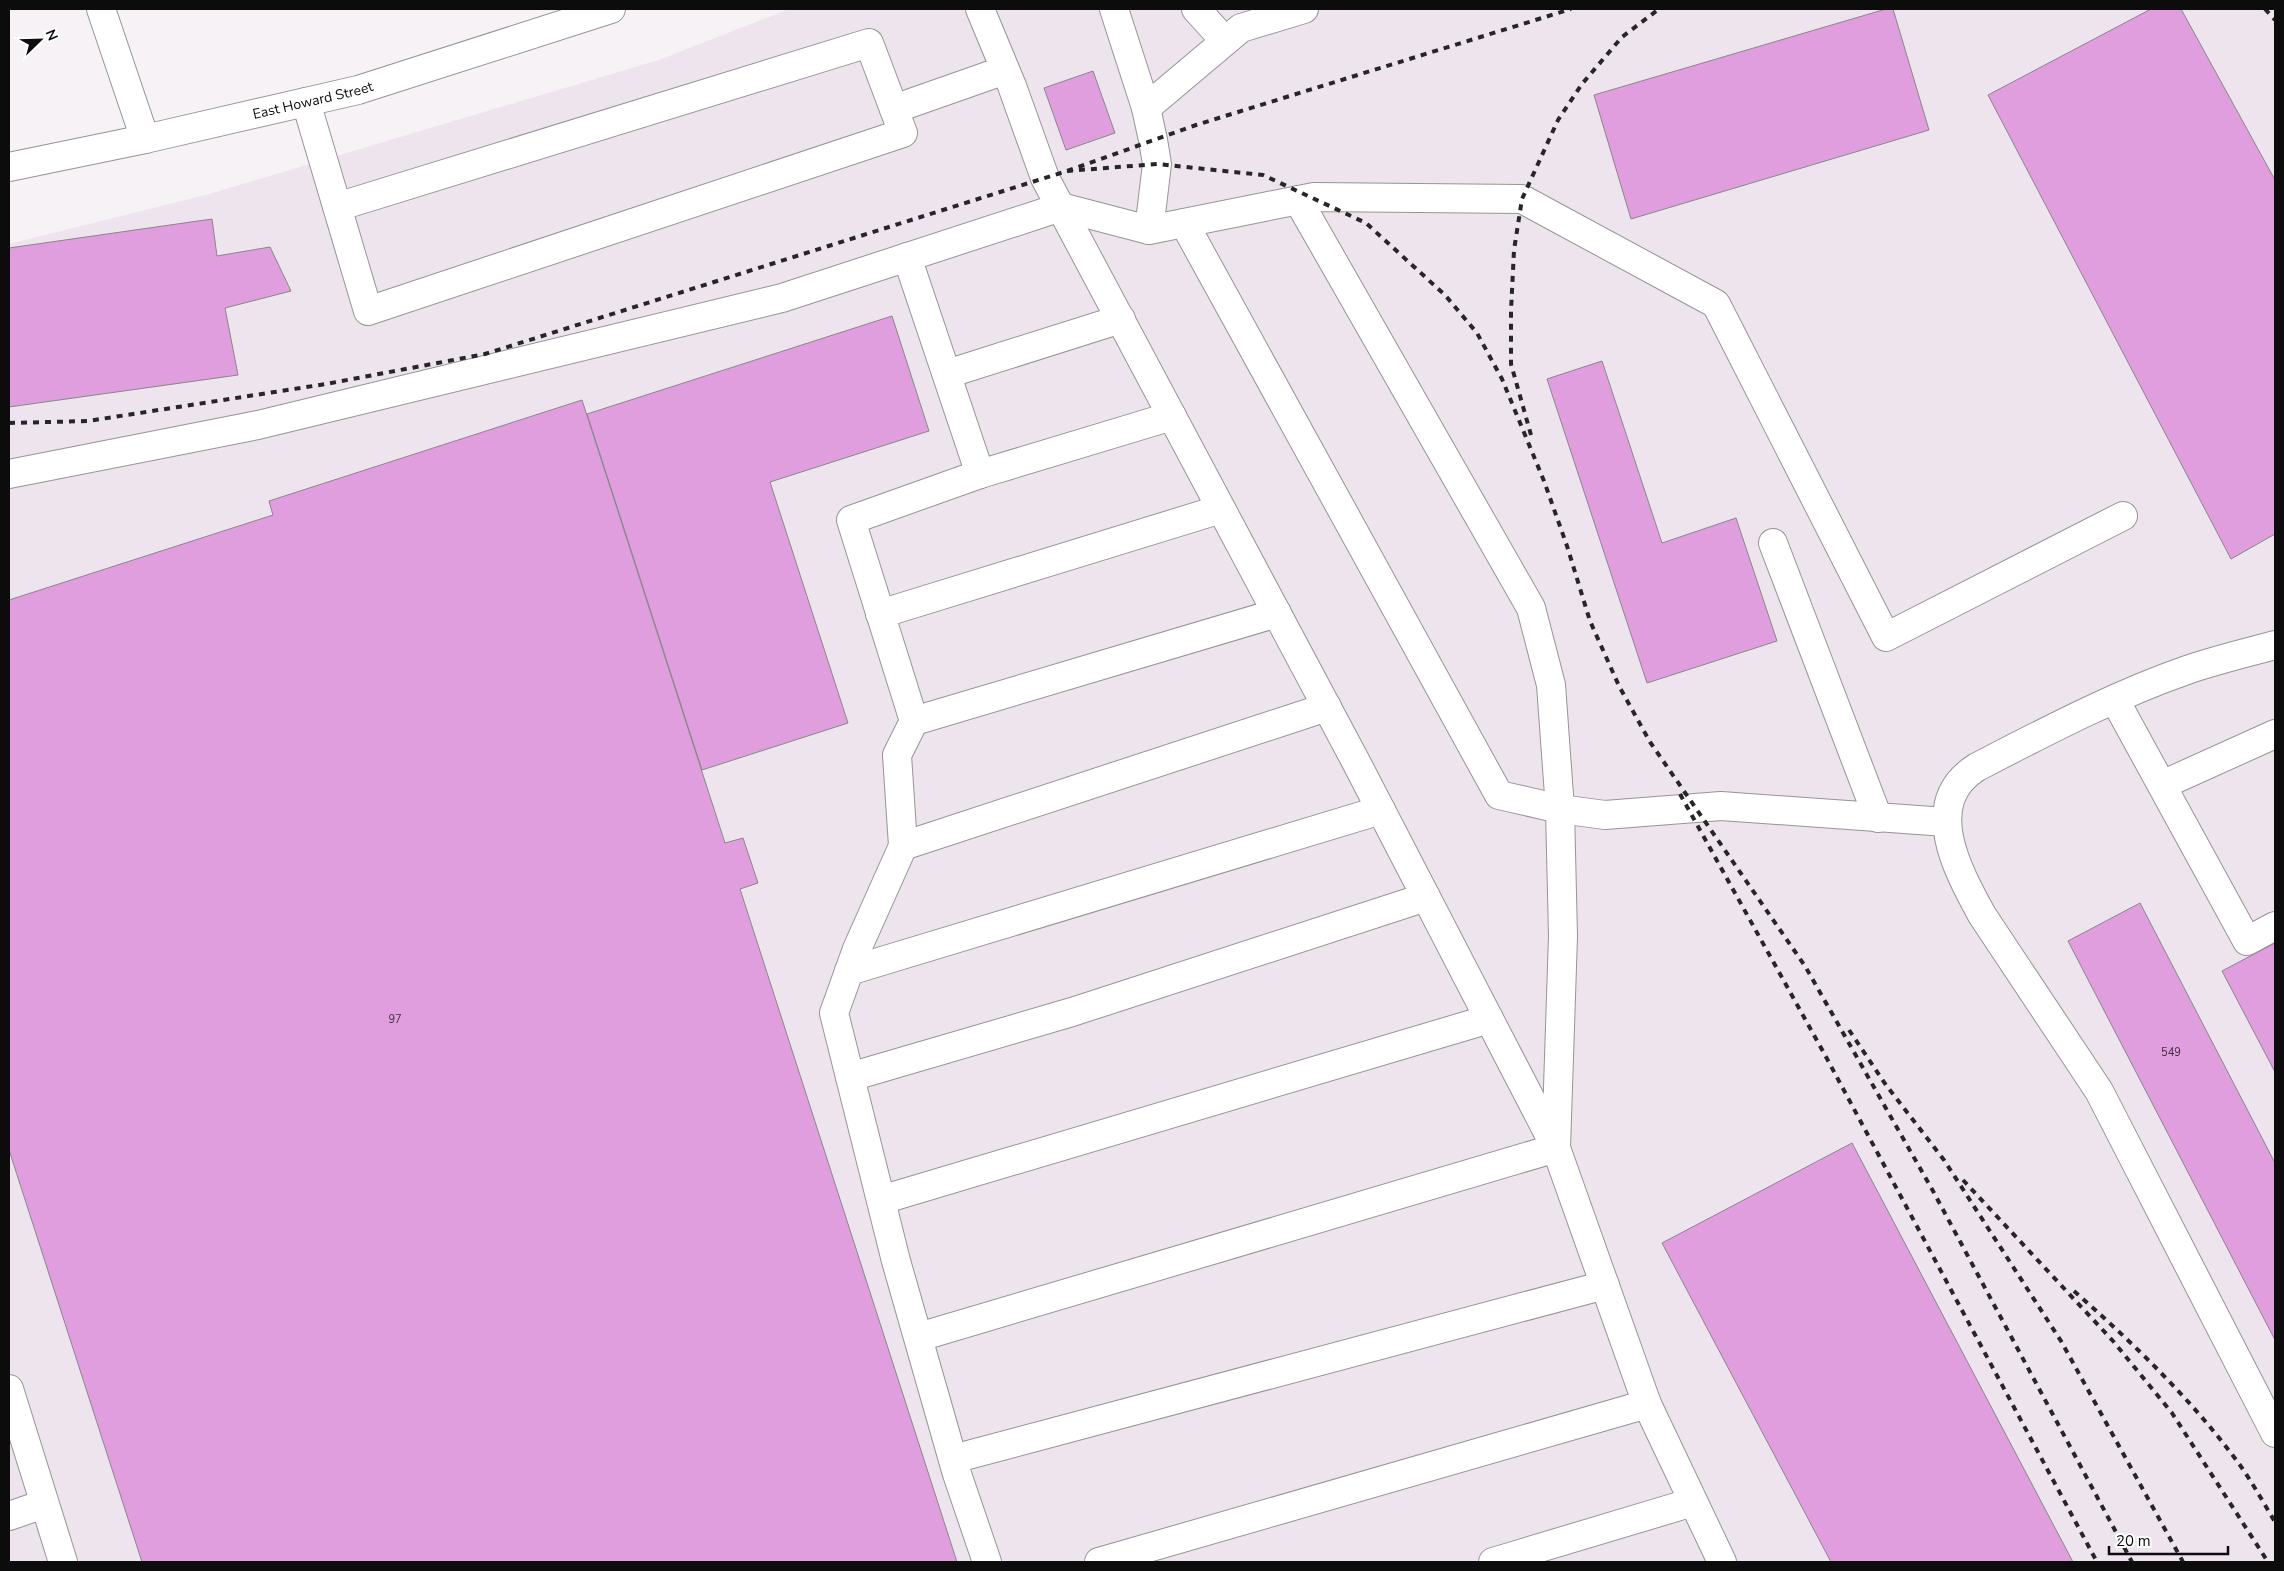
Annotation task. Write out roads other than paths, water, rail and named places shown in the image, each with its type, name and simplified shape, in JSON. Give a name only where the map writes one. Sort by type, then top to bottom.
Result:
[{"type":"street","points":[[101,9],[145,139]]},
{"type":"street","name":"East Howard Street","points":[[9,167],[145,139],[358,90],[611,9]]},
{"type":"street","points":[[980,9],[1006,70],[1040,166],[1327,707],[1556,1148],[1647,1404],[1722,1562]]},
{"type":"street","points":[[1114,9],[1146,108],[1157,164],[1149,230]]},
{"type":"street","points":[[1196,9],[1225,41]]},
{"type":"street","points":[[1146,108],[1241,28],[1304,9]]},
{"type":"street","points":[[306,102],[337,207],[368,311],[903,133],[869,43],[337,207]]},
{"type":"street","points":[[894,109],[1006,70]]},
{"type":"street","points":[[9,474],[258,425],[782,298],[1061,207],[1149,230],[1314,197],[1522,199],[1716,304],[1886,637],[2123,516]]},
{"type":"street","points":[[1298,200],[1531,608],[1551,685],[1560,809],[1563,936],[1556,1148]]},
{"type":"street","points":[[1184,223],[1499,795],[1560,809],[1605,815],[1721,806],[1946,822]]},
{"type":"street","points":[[907,257],[980,474]]},
{"type":"street","points":[[947,374],[1121,319]]},
{"type":"street","points":[[987,1562],[953,1459],[918,1337],[834,1013],[849,971],[903,846],[897,755],[914,721],[851,520],[980,474],[1172,416]]},
{"type":"street","points":[[880,614],[1221,509]]},
{"type":"street","points":[[1773,543],[1878,818]]},
{"type":"street","points":[[914,721],[1277,613]]},
{"type":"street","points":[[2275,645],[2188,670],[2115,700],[2019,746],[1963,776],[1949,802],[1946,822],[1953,854],[1970,893],[1982,915],[2099,1091],[2275,1433]]},
{"type":"street","points":[[2115,700],[2247,941],[2275,926]]},
{"type":"street","points":[[903,846],[1327,707]]},
{"type":"street","points":[[2162,785],[2275,734]]},
{"type":"street","points":[[849,971],[1381,810]]},
{"type":"street","points":[[850,1077],[1072,1012],[1426,897]]},
{"type":"street","points":[[881,1200],[1489,1019]]},
{"type":"street","points":[[918,1337],[1556,1148]]},
{"type":"street","points":[[953,1459],[1604,1285]]},
{"type":"street","points":[[11,1404],[62,1562]]},
{"type":"street","points":[[1099,1562],[1647,1404]]},
{"type":"street","points":[[1493,1562],[1693,1502]]},
{"type":"street","points":[[9,1516],[44,1504]]},
{"type":"railway","points":[[9,423],[88,421],[326,384],[485,354],[1067,171],[1196,125],[1571,9]]},
{"type":"railway","points":[[1531,435],[1511,364],[1514,250],[1522,199],[1558,120],[1582,84],[1622,37],[1659,9]]},
{"type":"railway","points":[[2265,9],[2275,20]]},
{"type":"railway","points":[[1067,171],[1157,164],[1263,175],[1366,223],[1445,295],[1477,333],[1502,379],[1544,481],[1567,546],[1590,621],[1619,686],[1650,742],[1805,966],[1933,1191],[2132,1562]]},
{"type":"railway","points":[[1680,794],[1825,1055],[2097,1562]]},
{"type":"railway","points":[[1849,1030],[1886,1085],[1944,1160],[2061,1341],[2183,1562]]},
{"type":"railway","points":[[1963,1180],[2113,1341],[2172,1413],[2268,1562]]},
{"type":"railway","points":[[2074,1291],[2139,1351],[2200,1415],[2242,1468],[2275,1522]]}]
